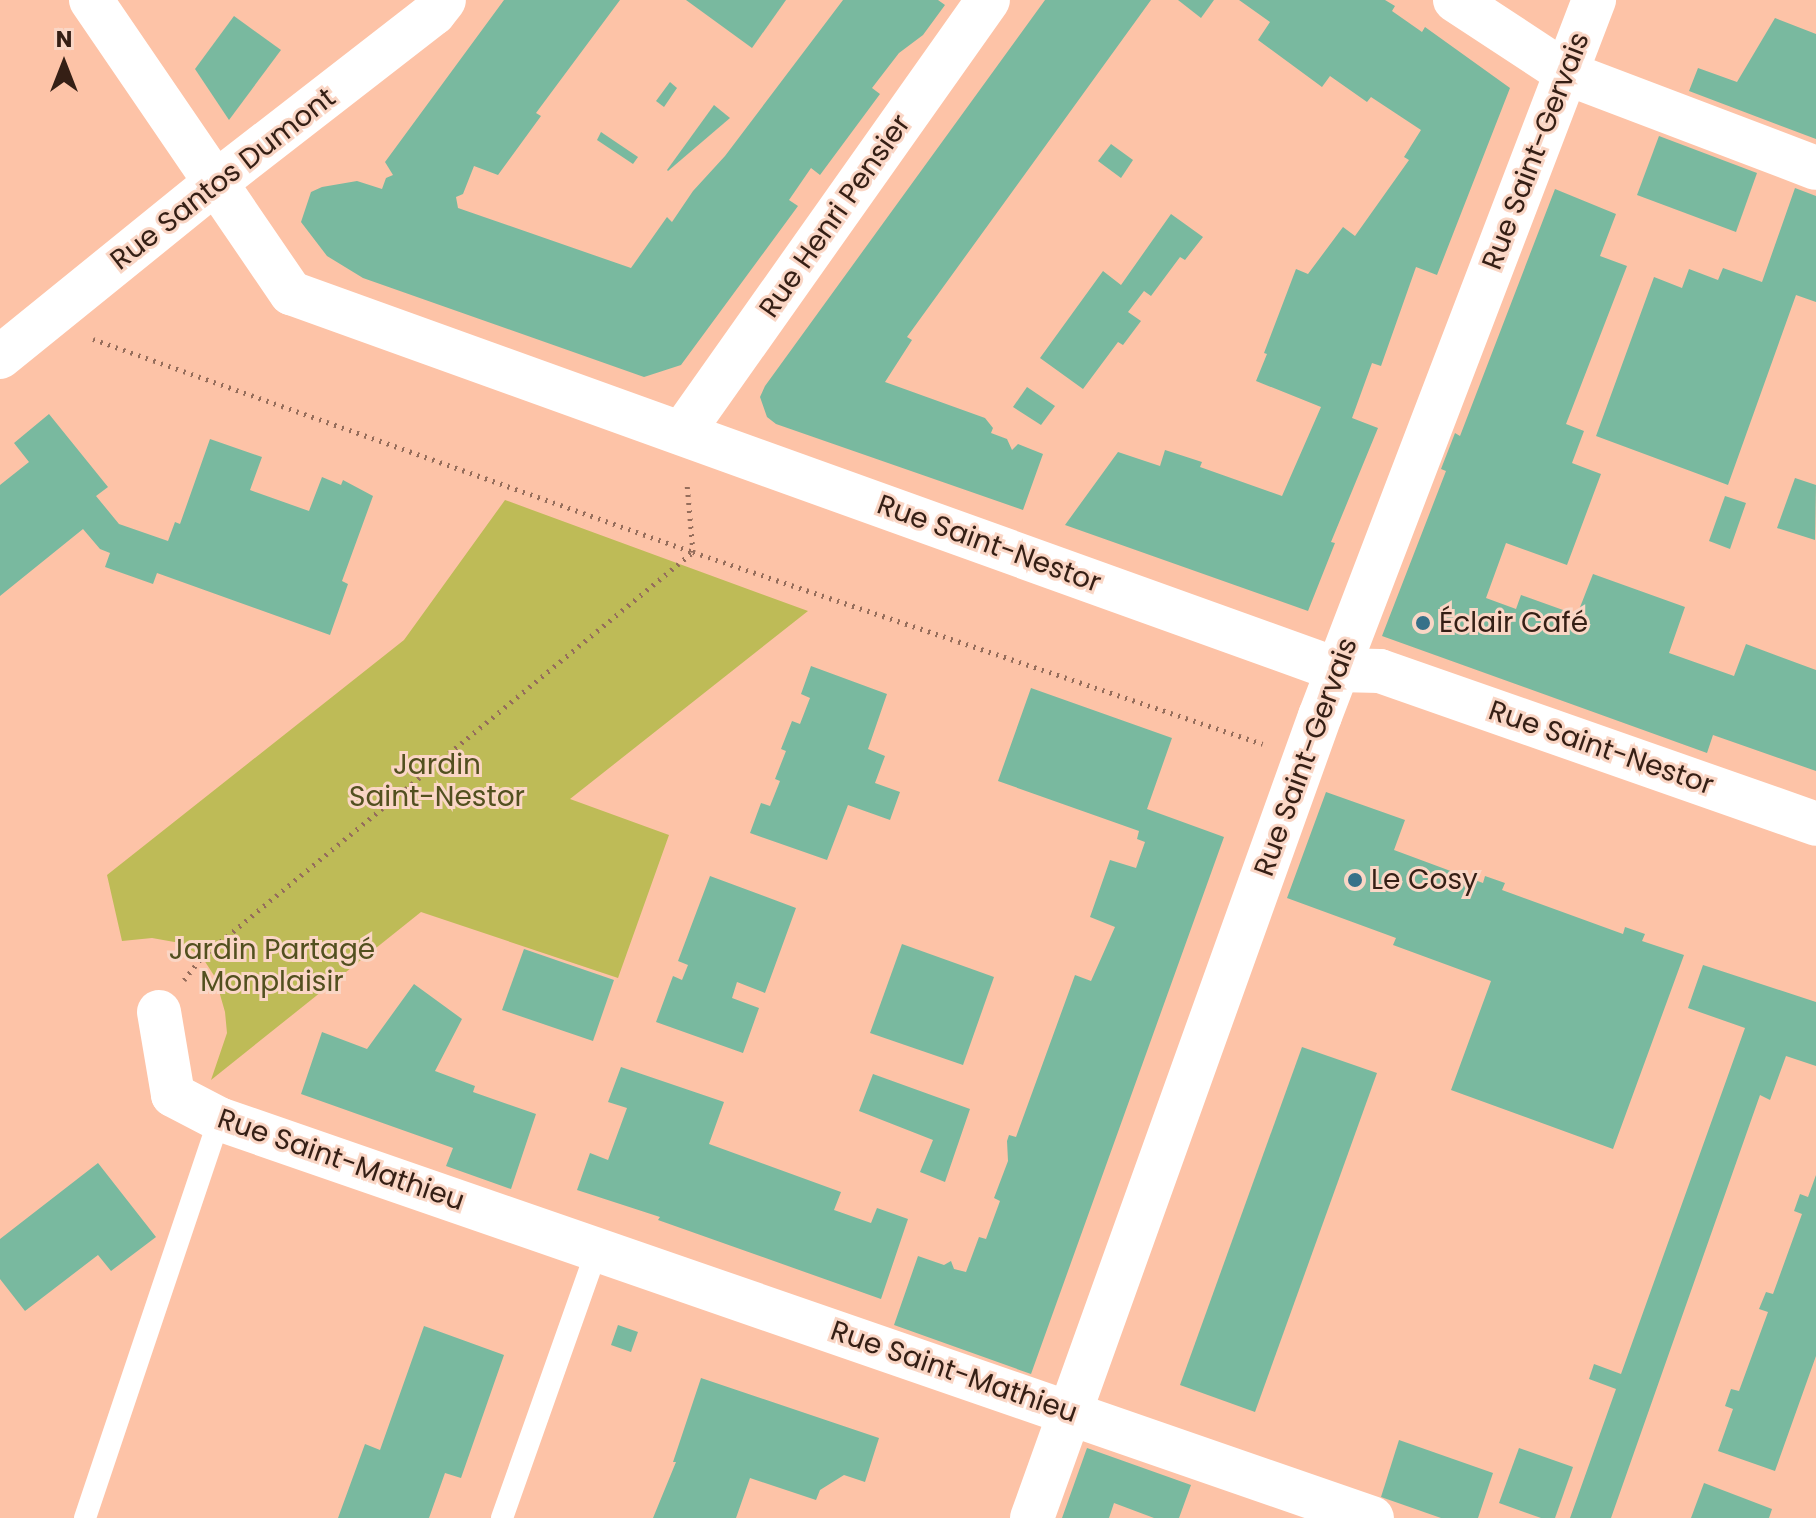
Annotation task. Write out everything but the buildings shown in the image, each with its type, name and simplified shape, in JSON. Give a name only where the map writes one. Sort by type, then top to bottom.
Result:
[{"type":"street","name":"Rue Saint-Nestor","points":[[91,0],[291,293],[1338,670],[1380,671],[1816,824]]},
{"type":"street","name":"Rue Santos Dumont","points":[[0,357],[215,183],[434,13],[444,0]]},
{"type":"street","name":"Rue Henri Pensier","points":[[682,433],[988,0]]},
{"type":"street","points":[[1455,0],[1566,73],[1816,168]]},
{"type":"street","name":"Rue Saint-Gervais","points":[[1032,1518],[1304,758],[1594,0]]},
{"type":"street","name":"Rue Saint-Mathieu","points":[[159,1012],[173,1095],[219,1119],[1372,1518]]},
{"type":"lane","points":[[85,1518],[219,1119]]},
{"type":"lane","points":[[502,1518],[597,1249]]},
{"type":"path","points":[[43,322],[693,552],[1304,758]]},
{"type":"path","points":[[682,433],[693,552]]},
{"type":"path","points":[[159,1012],[202,957],[693,552]]},
{"type":"green space","name":"Jardin Saint-Nestor","points":[[505,500],[808,611],[570,799],[669,835],[618,978],[421,912],[211,1080],[227,1033],[225,1012],[215,977],[202,957],[180,943],[152,938],[122,941],[107,875],[404,640]]},
{"type":"place","name":"Éclair Café","points":[[1423,623]]},
{"type":"place","name":"Le Cosy","points":[[1355,880]]},
{"type":"park label","name":"Jardin Partagé Monplaisir","points":[[272,966]]}]
